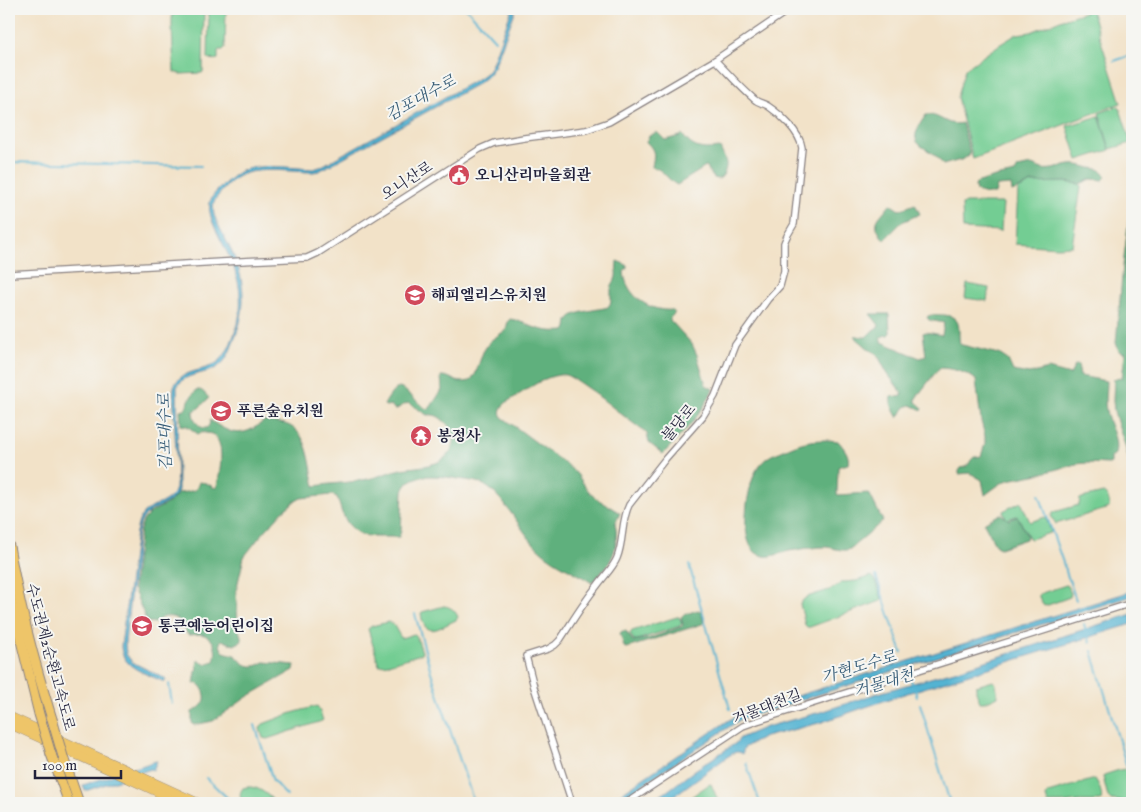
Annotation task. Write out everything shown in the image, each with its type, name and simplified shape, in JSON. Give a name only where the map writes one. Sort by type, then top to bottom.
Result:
[{"type":"highway","name":"수도권제2순환고속도로","points":[[9,546],[12,568],[33,657],[79,803]]},
{"type":"highway","name":"수도권제2순환고속도로","points":[[9,592],[39,714],[69,803]]},
{"type":"main road","points":[[9,716],[199,803]]},
{"type":"main road","points":[[9,724],[181,803]]},
{"type":"street","name":"오니산로","points":[[9,274],[307,258],[318,253],[480,149],[508,140],[572,132],[609,122],[715,60],[790,9]]},
{"type":"street","name":"불당로","points":[[572,803],[534,687],[526,656],[555,645],[560,640],[614,564],[619,552],[626,512],[630,505],[666,458],[703,416],[715,396],[735,345],[768,299],[780,286],[784,271],[784,243],[794,224],[802,142],[790,125],[766,105],[756,101],[715,60]]},
{"type":"street","name":"거물대천길","points":[[626,803],[743,726],[1132,603]]},
{"type":"green space","points":[[172,9],[204,9],[202,73],[180,74],[174,72]]},
{"type":"green space","points":[[209,9],[226,9],[225,48],[218,51],[218,59],[216,60],[208,58]]},
{"type":"green space","points":[[1091,10],[1121,103],[973,159],[957,97],[965,69],[1017,34],[1031,32]]},
{"type":"green space","points":[[1119,106],[1131,143],[1110,149],[1099,113]]},
{"type":"green space","points":[[926,115],[935,116],[950,123],[962,123],[970,154],[964,159],[943,165],[920,145],[916,135]]},
{"type":"green space","points":[[1099,116],[1110,150],[1078,160],[1067,126]]},
{"type":"green space","points":[[657,132],[665,140],[682,134],[690,143],[698,148],[720,148],[726,163],[723,175],[716,179],[707,166],[677,185],[660,170],[652,167],[654,153],[646,142],[649,136]]},
{"type":"green space","points":[[1031,165],[1042,169],[1053,169],[1078,165],[1100,170],[1106,177],[1103,180],[1091,179],[1080,184],[1065,182],[1032,183],[1012,192],[1011,185],[997,186],[995,194],[976,191],[976,183],[1015,173],[1018,168]]},
{"type":"green space","points":[[1032,183],[1080,184],[1072,246],[1057,247],[1015,244],[1018,190]]},
{"type":"green space","points":[[965,203],[1003,203],[1001,231],[963,229],[962,205]]},
{"type":"green space","points":[[1132,203],[1132,473],[1114,411],[1113,400],[1114,379],[1122,378],[1125,353],[1119,351],[1116,343],[1123,266]]},
{"type":"green space","points":[[890,204],[899,210],[915,204],[920,214],[902,222],[884,240],[877,229],[877,221]]},
{"type":"green space","points":[[617,261],[627,265],[624,272],[626,281],[634,295],[648,305],[664,310],[672,310],[675,313],[670,320],[692,344],[706,385],[713,389],[697,416],[663,454],[649,443],[645,432],[593,392],[566,375],[553,376],[541,381],[509,401],[502,408],[502,417],[568,466],[577,474],[594,497],[620,513],[615,524],[614,553],[608,564],[592,583],[541,551],[497,496],[489,488],[477,482],[431,476],[411,481],[403,491],[399,537],[376,537],[361,535],[356,532],[348,524],[342,513],[337,497],[332,495],[301,498],[282,512],[244,557],[236,591],[238,626],[242,641],[234,645],[222,640],[220,642],[223,651],[236,656],[247,665],[256,666],[264,662],[295,665],[294,670],[247,697],[213,721],[194,725],[192,723],[192,712],[201,706],[205,699],[201,687],[197,683],[194,684],[198,660],[205,664],[214,661],[214,644],[209,638],[201,634],[188,635],[182,623],[176,618],[165,617],[155,623],[147,622],[133,588],[140,530],[147,516],[168,503],[178,493],[196,489],[199,482],[206,483],[215,488],[217,486],[221,455],[217,439],[213,435],[198,434],[187,426],[181,425],[180,410],[185,409],[195,392],[200,390],[209,398],[193,412],[196,421],[201,427],[207,428],[210,420],[224,429],[243,432],[256,427],[264,421],[281,423],[297,431],[302,437],[308,453],[315,486],[362,480],[397,470],[436,463],[451,451],[454,435],[451,429],[440,418],[427,415],[409,403],[395,410],[391,405],[384,405],[392,393],[399,387],[402,388],[428,409],[442,390],[441,376],[460,382],[470,381],[475,375],[483,352],[490,341],[506,330],[510,319],[541,329],[565,331],[568,321],[572,316],[581,312],[608,307],[611,301],[611,289],[616,277]]},
{"type":"green space","points":[[967,284],[989,288],[987,301],[965,298]]},
{"type":"green space","points":[[870,314],[889,314],[890,333],[880,339],[882,342],[920,358],[926,356],[923,333],[942,335],[944,323],[929,320],[928,316],[944,315],[955,318],[957,321],[960,344],[999,354],[1008,360],[1013,371],[1029,374],[1048,369],[1070,375],[1075,365],[1078,364],[1080,376],[1106,381],[1105,407],[1116,442],[1115,454],[1111,457],[1111,463],[1076,464],[1008,480],[985,495],[982,480],[970,473],[959,474],[961,468],[968,465],[974,457],[981,456],[985,444],[976,380],[959,371],[939,368],[916,398],[916,402],[923,408],[922,410],[911,405],[905,407],[898,418],[892,407],[891,396],[901,397],[902,393],[887,373],[877,354],[854,336],[866,337],[878,327],[879,325]]},
{"type":"green space","points":[[810,441],[838,441],[848,458],[848,464],[838,467],[837,494],[869,493],[883,521],[847,550],[818,547],[789,551],[771,556],[760,555],[753,550],[748,541],[746,530],[749,492],[757,469],[769,457],[795,445]]},
{"type":"green space","points":[[1103,493],[1108,499],[1109,508],[1056,524],[1051,516],[1054,512],[1079,505],[1082,498]]},
{"type":"green space","points":[[1021,502],[1030,522],[1046,518],[1050,533],[1031,539],[1018,517],[1008,519],[1006,517],[1003,511]]},
{"type":"green space","points":[[1001,514],[1009,520],[1018,517],[1027,536],[1026,539],[1000,548],[996,546],[984,523]]},
{"type":"green space","points":[[872,576],[876,581],[881,601],[810,627],[805,625],[800,604],[804,599],[832,589],[843,582],[856,581]]},
{"type":"green space","points":[[1066,585],[1071,593],[1070,597],[1045,606],[1043,605],[1039,594]]},
{"type":"green space","points":[[444,606],[454,611],[458,617],[456,620],[434,630],[425,627],[421,613]]},
{"type":"green space","points":[[698,610],[701,612],[704,623],[702,624],[627,648],[624,647],[620,633],[622,631],[626,631],[633,641],[651,638],[681,627],[683,625],[681,617],[683,615]]},
{"type":"green space","points":[[679,617],[682,623],[680,626],[637,640],[634,640],[630,634],[632,631]]},
{"type":"green space","points":[[388,622],[393,624],[401,638],[416,635],[421,654],[379,665],[368,629],[372,626]]},
{"type":"green space","points":[[993,681],[996,684],[998,696],[985,702],[980,702],[976,686]]},
{"type":"green space","points":[[317,706],[322,721],[267,739],[263,738],[260,729],[263,724]]},
{"type":"green space","points":[[1125,769],[1132,788],[1132,802],[1111,800],[1108,797],[1103,777],[1104,775]]},
{"type":"green space","points":[[1095,779],[1100,790],[1101,801],[1048,803],[1046,797],[1048,793]]},
{"type":"green space","points":[[711,784],[719,803],[694,803],[691,797]]},
{"type":"green space","points":[[247,787],[259,790],[276,803],[245,803],[240,795],[241,790]]},
{"type":"water","points":[[512,9],[516,9],[494,67],[477,84],[319,171],[268,170],[250,172],[234,179],[215,199],[214,215],[236,260],[241,276],[242,312],[235,338],[223,363],[209,371],[185,378],[177,387],[178,490],[172,499],[147,514],[139,527],[125,643],[126,654],[132,662],[166,679],[164,682],[136,669],[122,654],[121,646],[136,532],[144,513],[170,497],[176,489],[174,386],[183,376],[207,368],[222,359],[233,338],[240,313],[237,277],[212,221],[210,203],[212,198],[234,175],[241,171],[257,167],[313,169],[320,167],[479,78],[491,66]]},
{"type":"water","points":[[1132,591],[1132,596],[741,719],[615,803],[607,803],[729,720],[746,712]]},
{"type":"water","points":[[1132,614],[1132,624],[901,695],[819,723],[765,737],[745,747],[742,754],[733,753],[664,803],[648,803],[736,743],[740,738],[766,727],[958,670]]},
{"type":"water","points":[[157,761],[153,770],[151,769],[85,791],[83,785]]},
{"type":"waterway","points":[[467,9],[495,40]]},
{"type":"waterway","points":[[1114,61],[1132,55]]},
{"type":"waterway","points":[[9,162],[201,166]]},
{"type":"waterway","points":[[1039,494],[1076,600]]},
{"type":"waterway","points":[[689,565],[730,709]]},
{"type":"waterway","name":"가현도수로","points":[[876,576],[902,653]]},
{"type":"waterway","points":[[415,614],[431,672],[474,803]]},
{"type":"waterway","points":[[1084,624],[1086,631]]},
{"type":"waterway","points":[[1088,636],[1090,643]]},
{"type":"waterway","points":[[1092,651],[1132,784]]},
{"type":"waterway","name":"거물대천","points":[[910,678],[913,685]]},
{"type":"waterway","name":"김포대수로","points":[[169,684],[172,704]]},
{"type":"waterway","name":"거물대천","points":[[915,690],[917,697]]},
{"type":"waterway","points":[[920,704],[950,803]]},
{"type":"waterway","points":[[255,725],[273,781],[287,796]]},
{"type":"waterway","points":[[746,763],[760,803]]},
{"type":"waterway","points":[[206,778],[233,803]]},
{"type":"place","name":"오니산리마을회관","points":[[459,175]]},
{"type":"place","name":"해피엘리스유치원","points":[[415,295]]},
{"type":"place","name":"푸른숲유치원","points":[[221,411]]},
{"type":"place","name":"봉정사","points":[[421,436]]},
{"type":"place","name":"통큰예능어린이집","points":[[142,626]]}]
